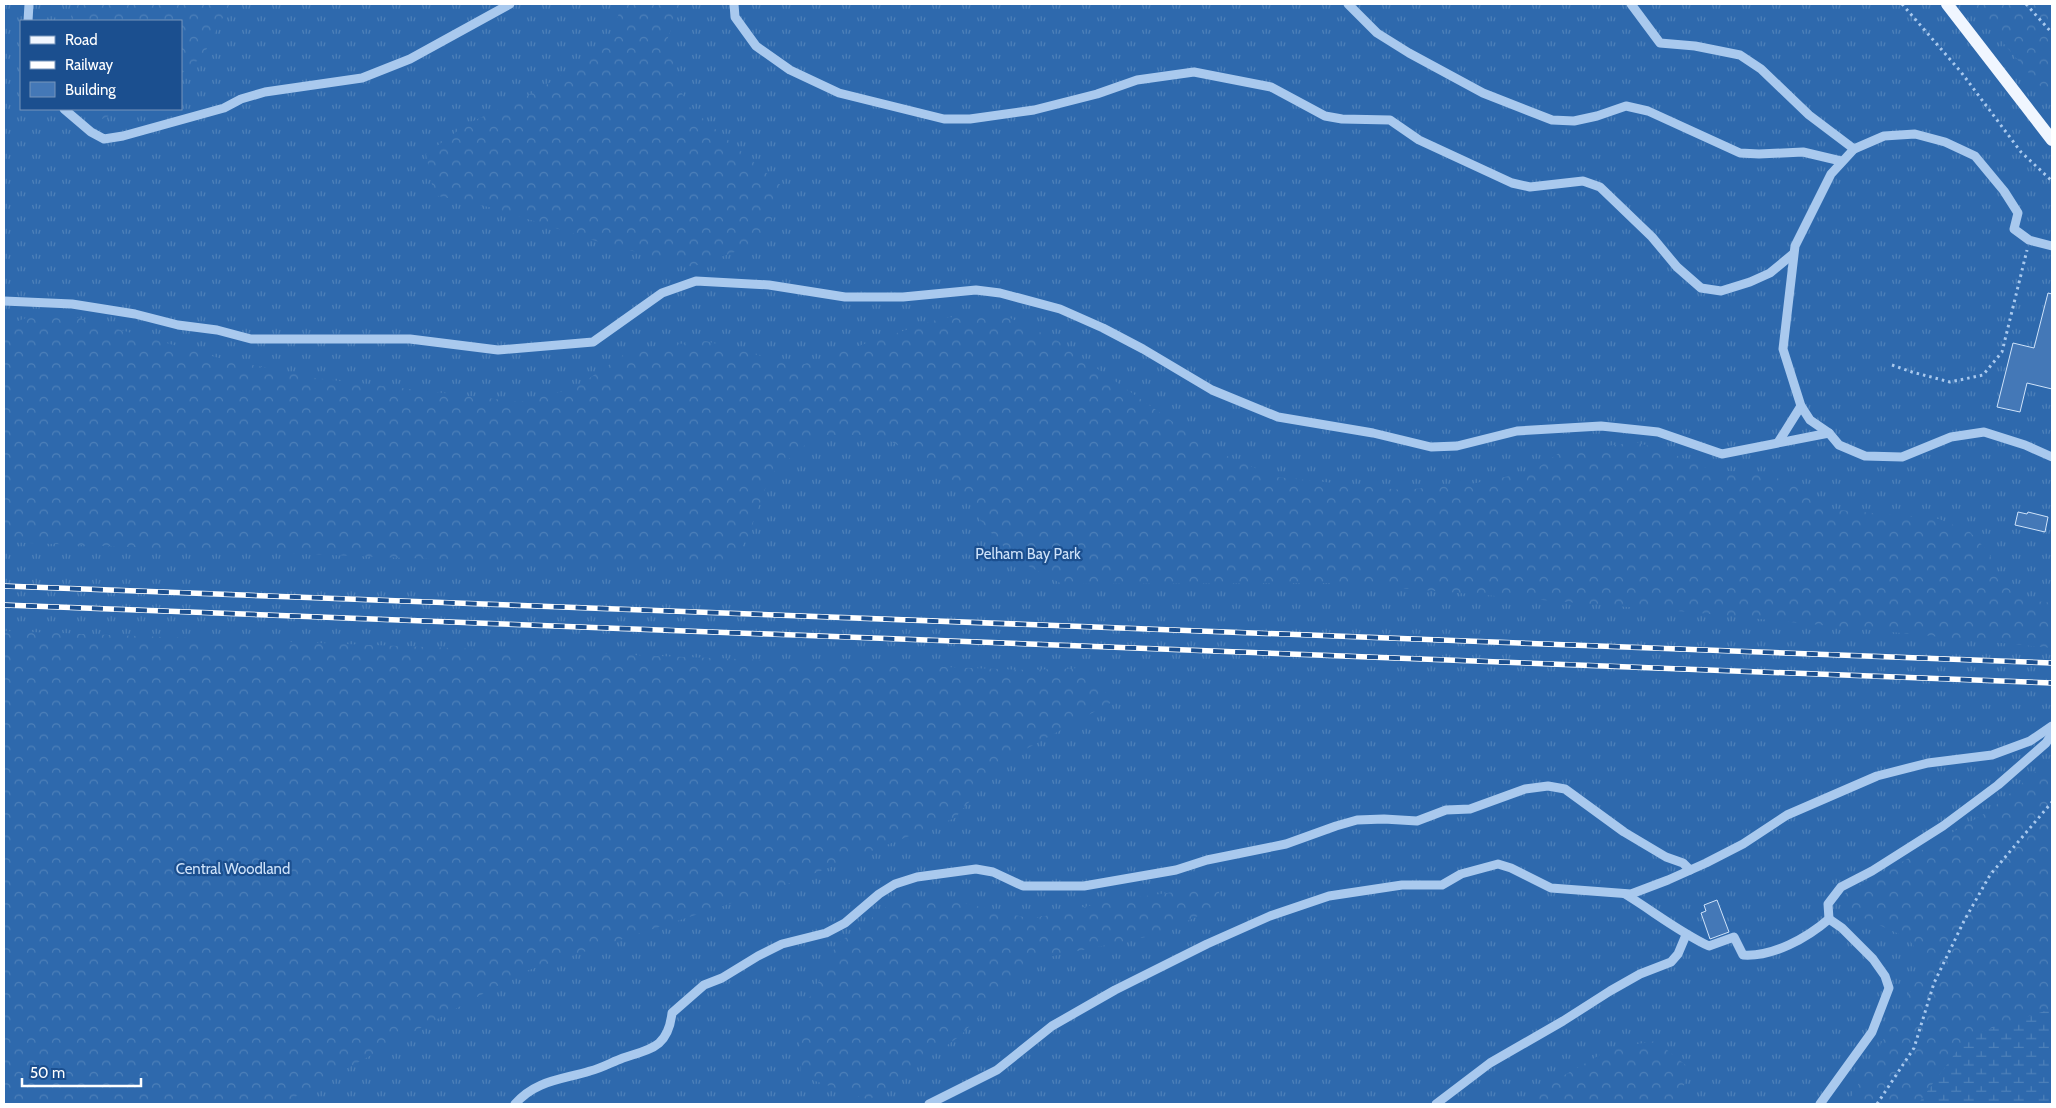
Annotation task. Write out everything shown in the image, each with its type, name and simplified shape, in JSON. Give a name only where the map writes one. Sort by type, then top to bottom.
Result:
[{"type":"main road","points":[[1948,4],[2052,140]]},
{"type":"lane","points":[[28,20],[29,4]]},
{"type":"lane","points":[[65,110],[91,132],[104,139],[123,136],[224,108],[241,99],[264,92],[362,78],[410,59],[510,4]]},
{"type":"lane","points":[[734,4],[734,17],[756,46],[790,70],[839,94],[934,117],[970,119],[1034,110],[1097,94],[1137,80],[1194,72],[1271,87],[1325,116],[1342,119],[1390,120],[1419,140],[1512,183],[1530,187],[1583,181],[1600,187],[1652,237],[1677,267],[1701,288],[1721,290],[1750,282],[1770,273],[1793,254]]},
{"type":"lane","points":[[1348,4],[1377,32],[1409,53],[1483,93],[1552,120],[1574,121],[1597,116],[1626,106],[1648,111],[1740,153],[1803,152],[1841,161]]},
{"type":"lane","points":[[1631,4],[1660,43],[1695,46],[1740,54],[1766,73],[1809,115],[1854,149]]},
{"type":"lane","points":[[2052,246],[2029,240],[2014,229],[2018,213],[2004,191],[1975,156],[1945,142],[1915,134],[1884,136],[1854,149],[1841,161],[1831,174],[1794,246],[1783,349],[1801,406],[1810,420],[1829,433],[1839,445],[1864,456],[1902,457],[1951,437],[1984,432],[2025,445],[2052,457]]},
{"type":"lane","points":[[4,301],[81,306],[135,314],[178,325],[217,330],[251,339],[410,339],[498,350],[593,342],[662,293],[696,281],[769,285],[845,297],[903,297],[976,290],[1000,293],[1060,309],[1103,328],[1143,349],[1212,390],[1278,417],[1374,433],[1431,447],[1457,446],[1517,431],[1601,426],[1658,432],[1722,454],[1779,441],[1829,433]]},
{"type":"lane","points":[[1779,441],[1801,406]]},
{"type":"lane","points":[[929,1104],[997,1070],[1052,1026],[1115,990],[1261,920],[1329,896],[1402,885],[1442,885],[1461,874],[1498,864],[1512,868],[1551,888],[1631,894],[1690,870],[1743,844],[1787,815],[1876,776],[1928,763],[1992,755],[2030,741],[2052,726]]},
{"type":"lane","points":[[1820,1104],[1872,1032],[1889,988],[1885,976],[1873,959],[1842,928],[1829,918],[1828,904],[1841,887],[1872,872],[1943,826],[1998,784],[2046,743],[2052,734]]},
{"type":"lane","points":[[515,1104],[525,1092],[536,1085],[593,1071],[622,1058],[648,1051],[663,1039],[670,1026],[672,1013],[704,985],[782,944],[826,933],[845,923],[895,884],[931,874],[976,869],[993,872],[1023,886],[1084,886],[1176,870],[1207,860],[1286,844],[1357,820],[1384,818],[1416,821],[1446,810],[1470,809],[1525,789],[1548,786],[1565,788],[1631,836],[1666,857],[1683,862],[1690,870]]},
{"type":"lane","points":[[1625,894],[1664,918],[1686,935],[1710,946],[1734,937],[1743,955],[1756,956],[1796,940],[1815,931],[1829,918]]},
{"type":"lane","points":[[1436,1104],[1490,1063],[1556,1026],[1610,991],[1671,962],[1678,954],[1686,935]]},
{"type":"path","points":[[1902,4],[1961,72],[2021,152],[2052,181]]},
{"type":"path","points":[[2026,4],[2052,33]]},
{"type":"path","points":[[1892,365],[1950,382],[1983,375],[2002,352],[2029,240]]},
{"type":"path","points":[[1877,1104],[1914,1048],[1934,983],[1964,921],[1986,883],[2052,802]]},
{"type":"green space","name":"Pelham Bay Park","points":[[4,4],[2052,4],[2052,1104],[4,1104]]},
{"type":"green space","points":[[74,4],[230,4],[203,56],[182,73],[182,20],[70,20]]},
{"type":"green space","points":[[623,4],[681,4],[667,40],[685,103],[785,189],[760,243],[692,267],[596,241],[493,208],[434,195],[426,154],[467,124],[537,91],[605,46]]},
{"type":"green space","points":[[1970,4],[2052,4],[2052,100],[1976,11]]},
{"type":"green space","points":[[91,110],[123,110],[102,119]]},
{"type":"green space","points":[[1000,313],[1058,341],[1213,450],[1276,477],[1402,490],[1471,484],[1533,471],[1559,453],[1635,442],[1663,450],[1714,471],[1759,472],[1800,486],[1828,509],[1939,519],[1970,532],[1989,553],[1999,579],[2019,599],[2052,603],[2052,648],[1689,612],[1337,583],[1062,584],[1015,559],[985,526],[949,475],[880,435],[817,435],[770,475],[748,537],[731,564],[481,561],[4,542],[4,326],[37,314],[79,318],[219,358],[315,378],[520,402],[575,388],[632,349],[706,341],[798,366],[942,318]]},
{"type":"green space","name":"Central Woodland","points":[[4,631],[1027,670],[1082,668],[1114,701],[1006,760],[955,818],[780,887],[523,972],[282,1104],[4,1104]]},
{"type":"green space","points":[[2052,758],[2052,1010],[1968,1036],[1918,1104],[1847,1104],[1926,964],[1908,938],[1848,911],[1841,897],[1851,888],[1883,873],[1989,811]]},
{"type":"green space","points":[[1217,886],[1223,904],[1160,934],[1034,960],[960,1036],[869,1100],[801,1076],[799,1013],[817,986],[836,945],[894,901],[938,897],[1032,919],[1110,901]]},
{"type":"green space","points":[[2052,1010],[2052,1104],[1918,1104],[1968,1036]]},
{"type":"green space","points":[[1656,1041],[1688,1067],[1680,1104],[1514,1104],[1612,1048]]},
{"type":"building","points":[[2048,293],[2052,294],[2052,389],[2027,383],[2020,412],[1997,407],[2013,343],[2034,348]]},
{"type":"building","points":[[2018,512],[2027,514],[2028,512],[2048,517],[2045,532],[2015,525]]},
{"type":"building","points":[[1717,900],[1729,932],[1710,939],[1701,913],[1706,911],[1704,905]]},
{"type":"railway","points":[[4,586],[2052,663]]},
{"type":"railway","points":[[4,605],[2052,683]]}]
